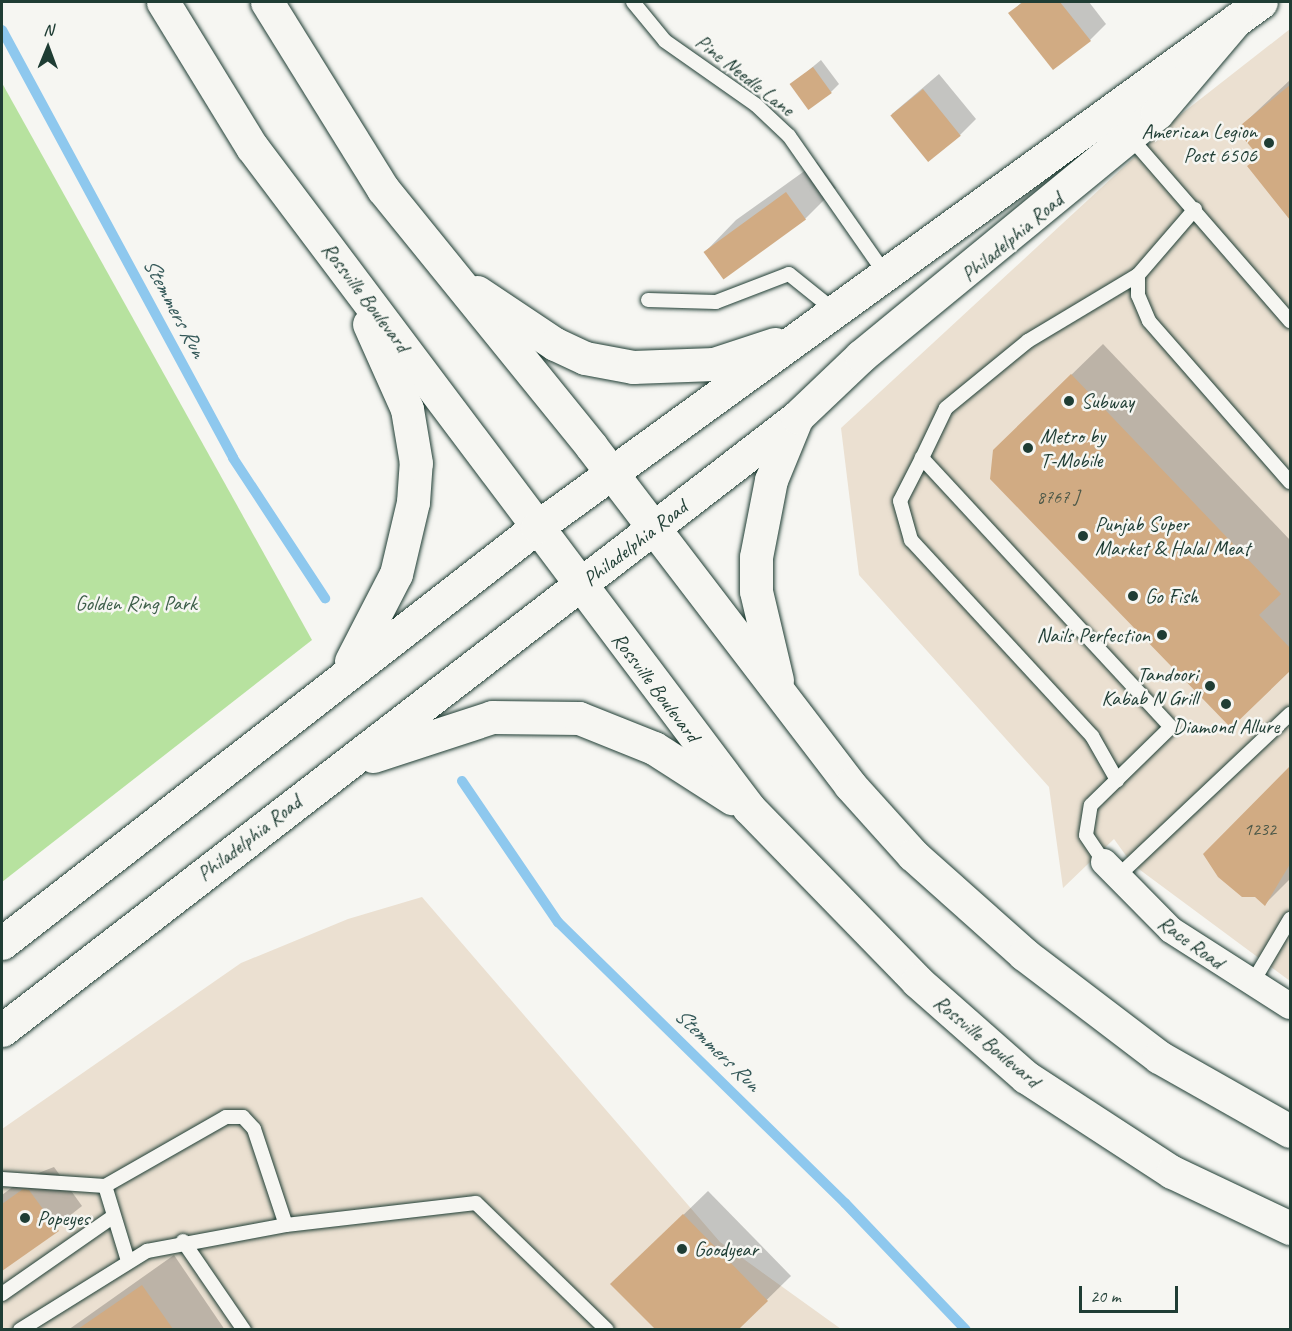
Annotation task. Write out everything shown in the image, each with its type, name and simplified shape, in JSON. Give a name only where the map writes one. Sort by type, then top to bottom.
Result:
[{"type":"main road","name":"Rossville Boulevard","points":[[163,2],[252,147],[749,808],[917,981],[1026,1077],[1172,1172],[1290,1228]]},
{"type":"main road","points":[[267,2],[383,189],[441,266],[611,473],[858,794],[914,855],[1001,936],[1158,1057],[1290,1131]]},
{"type":"main road","name":"Philadelphia Road","points":[[2,943],[345,672],[537,527],[887,277],[1252,7]]},
{"type":"main road","name":"Philadelphia Road","points":[[2,1030],[797,417],[861,356],[1130,137],[1252,7]]},
{"type":"main road","points":[[342,266],[407,409],[416,463],[413,502],[396,574],[345,672]]},
{"type":"main road","points":[[441,266],[555,344],[585,358],[633,367],[714,364],[825,321]]},
{"type":"main road","points":[[781,693],[756,591],[756,557],[771,480],[797,417]]},
{"type":"main road","points":[[340,768],[492,717],[579,718],[654,748],[749,808]]},
{"type":"street","name":"Race Road","points":[[1111,870],[1171,930],[1251,985],[1290,1006]]},
{"type":"lane","name":"Pine Needle Lane","points":[[633,2],[665,41],[756,105],[789,136],[887,277]]},
{"type":"lane","points":[[1130,137],[1195,208],[1290,321]]},
{"type":"lane","points":[[1117,780],[1092,736],[911,540],[900,501],[946,408],[1028,340],[1138,275],[1195,208]]},
{"type":"lane","points":[[648,300],[716,302],[789,274],[825,321]]},
{"type":"lane","points":[[1138,275],[1138,295],[1149,321],[1290,482]]},
{"type":"lane","points":[[922,458],[1171,727],[1091,805],[1086,835],[1111,870],[1290,714]]},
{"type":"lane","points":[[1251,985],[1290,919]]},
{"type":"lane","points":[[2,1179],[105,1186],[226,1117],[243,1117],[254,1129],[286,1226]]},
{"type":"lane","points":[[105,1186],[128,1261]]},
{"type":"lane","points":[[20,1329],[128,1261],[183,1241],[476,1203],[608,1329]]},
{"type":"lane","points":[[2,1294],[114,1216]]},
{"type":"lane","points":[[183,1241],[244,1329]]},
{"type":"shaded area","points":[[1290,29],[1290,981],[1132,864],[1114,839],[1063,888],[1049,787],[859,575],[841,428],[1180,115]]},
{"type":"shaded area","points":[[422,897],[720,1242],[841,1329],[2,1329],[2,1129],[241,963],[348,919]]},
{"type":"green space","name":"Golden Ring Park","points":[[2,83],[312,640],[2,882]]},
{"type":"building","points":[[1023,2],[1060,2],[1091,41],[1053,70],[1008,13]]},
{"type":"building","points":[[813,67],[832,93],[808,110],[790,84]]},
{"type":"building","name":"American Legion Post 6506","points":[[1290,85],[1290,220],[1247,166],[1259,157],[1236,129]]},
{"type":"building","points":[[923,89],[961,136],[928,162],[890,115]]},
{"type":"building","points":[[786,192],[806,220],[723,279],[703,252]]},
{"type":"building","points":[[1071,374],[1281,594],[1259,615],[1290,648],[1290,671],[1231,728],[990,479],[993,450]]},
{"type":"building","points":[[1290,766],[1290,864],[1265,906],[1255,897],[1242,897],[1218,877],[1203,854]]},
{"type":"building","name":"Popeyes","points":[[23,1189],[29,1190],[59,1231],[2,1271],[2,1204]]},
{"type":"building","name":"Goodyear","points":[[683,1214],[768,1301],[739,1329],[655,1329],[610,1284]]},
{"type":"building","points":[[142,1285],[173,1329],[78,1329]]},
{"type":"waterway","name":"Stemmers Run","points":[[2,30],[233,458],[325,598]]},
{"type":"waterway","name":"Stemmers Run","points":[[462,781],[558,922],[845,1203],[966,1330]]},
{"type":"place","name":"American Legion Post 6506","points":[[1269,143]]},
{"type":"place","name":"Subway","points":[[1069,401]]},
{"type":"place","name":"Metro by T-Mobile","points":[[1028,448]]},
{"type":"place","name":"Punjab Super Market & Halal Meat","points":[[1083,536]]},
{"type":"place","name":"Go Fish","points":[[1133,596]]},
{"type":"place","name":"Nails Perfection","points":[[1162,635]]},
{"type":"place","name":"Tandoori Kabab N Grill","points":[[1210,686]]},
{"type":"place","name":"Diamond Allure","points":[[1226,704]]},
{"type":"place","name":"Popeyes","points":[[25,1218]]},
{"type":"place","name":"Goodyear","points":[[682,1249]]}]
